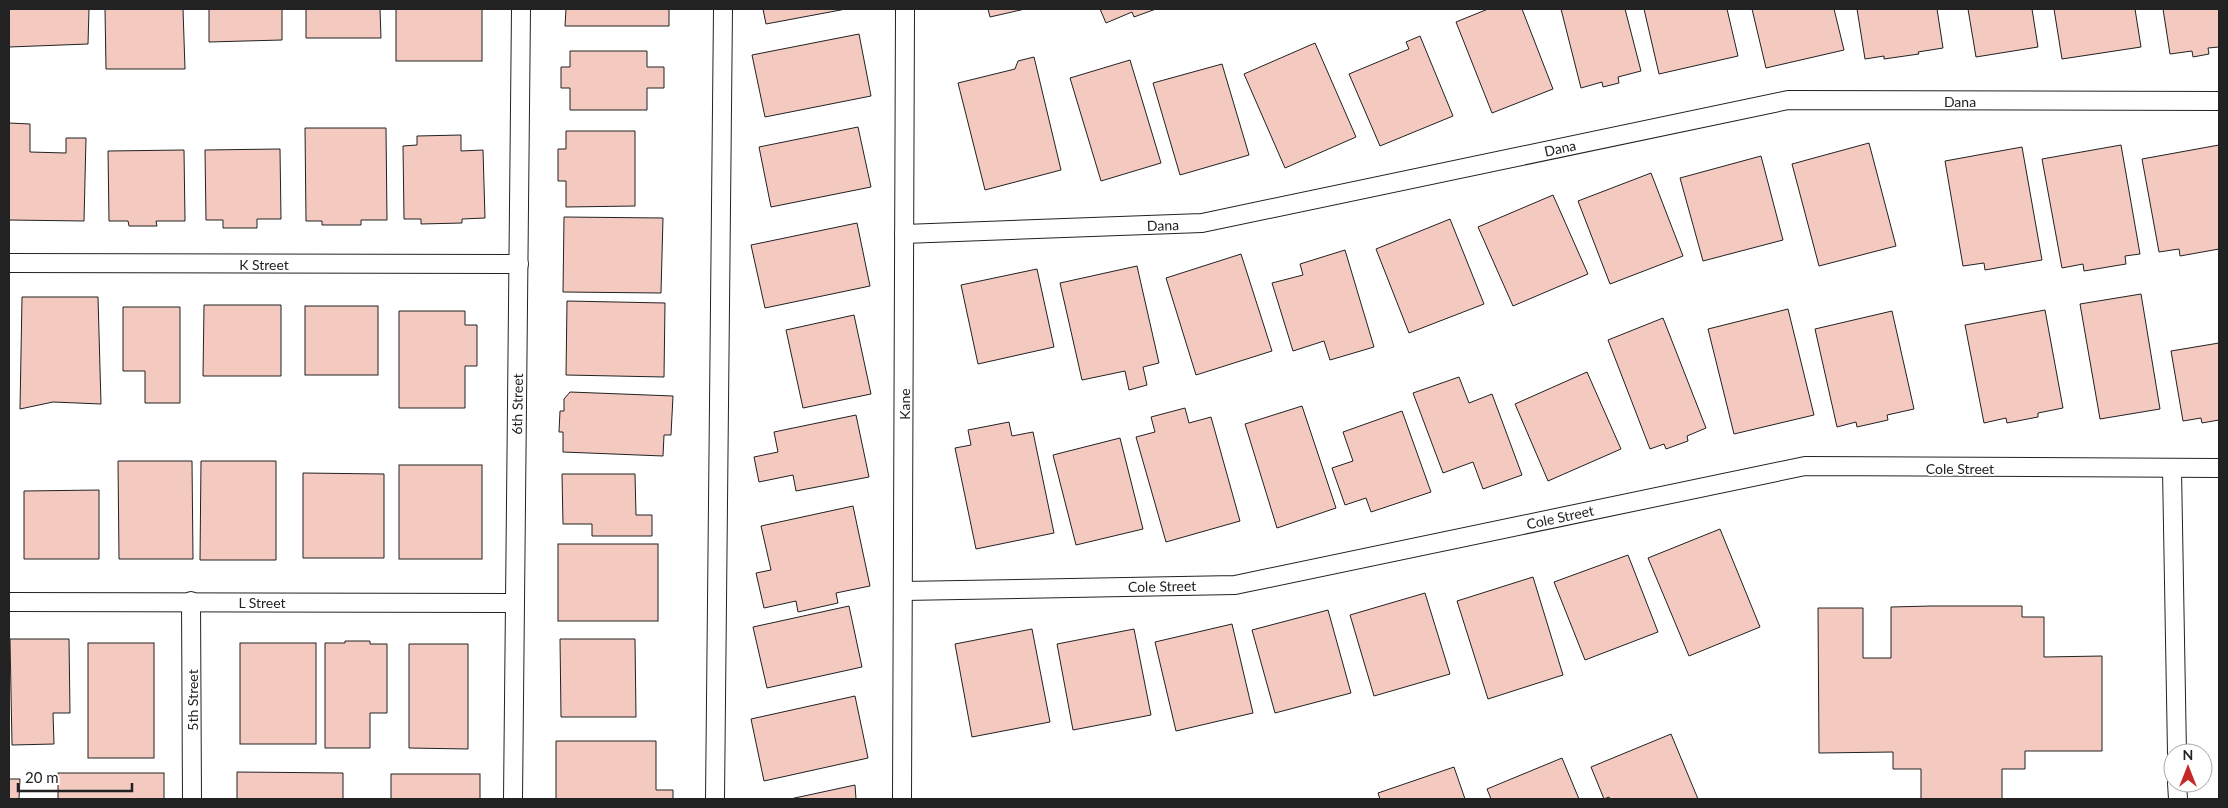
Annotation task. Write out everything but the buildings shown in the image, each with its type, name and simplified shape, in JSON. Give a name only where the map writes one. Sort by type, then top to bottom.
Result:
[{"type":"lane","name":"6th Street","points":[[513,799],[521,9]]},
{"type":"lane","points":[[715,799],[723,9]]},
{"type":"lane","name":"Kane","points":[[902,799],[905,9]]},
{"type":"lane","name":"Dana","points":[[904,234],[1202,223],[1788,100],[2219,101]]},
{"type":"lane","name":"K Street","points":[[9,263],[519,264]]},
{"type":"lane","name":"Cole Street","points":[[903,591],[1235,585],[1804,466],[2219,468]]},
{"type":"lane","points":[[2172,469],[2177,743]]},
{"type":"lane","name":"5th Street","points":[[191,601],[192,799]]},
{"type":"lane","name":"L Street","points":[[9,602],[514,603]]}]
